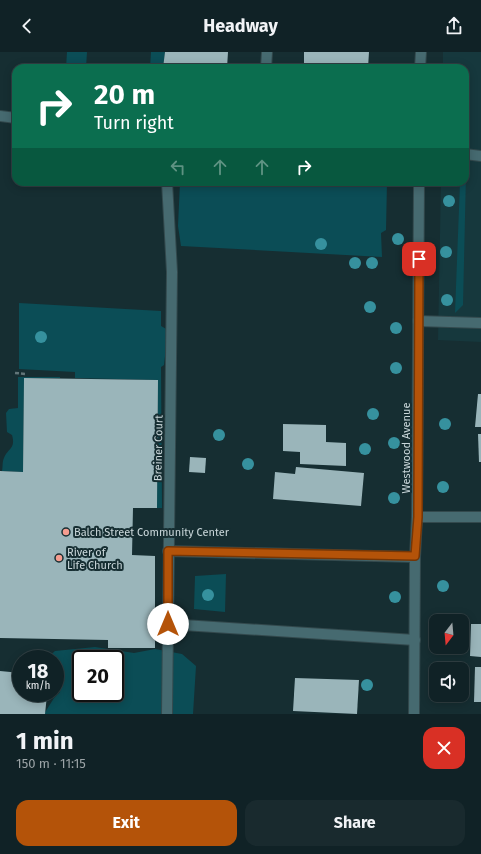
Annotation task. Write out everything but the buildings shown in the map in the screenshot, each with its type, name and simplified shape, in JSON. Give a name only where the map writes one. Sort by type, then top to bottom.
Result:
[{"type":"street","points":[[266,64],[267,52]]},
{"type":"street","points":[[420,64],[421,52]]},
{"type":"street","points":[[0,116],[12,118]]},
{"type":"street","points":[[469,154],[481,156]]},
{"type":"street","name":"Breiner Court","points":[[167,186],[172,272],[167,714]]},
{"type":"street","name":"Westwood Avenue","points":[[414,714],[415,556],[418,517],[419,186]]},
{"type":"street","points":[[418,321],[481,323]]},
{"type":"street","points":[[418,517],[481,517]]},
{"type":"street","points":[[168,551],[415,556]]},
{"type":"street","points":[[168,624],[415,640]]},
{"type":"path","points":[[15,373],[26,374]]},
{"type":"shaded area","points":[[67,52],[87,52],[86,64],[66,64]]},
{"type":"shaded area","points":[[151,52],[165,52],[164,64],[150,64]]},
{"type":"shaded area","points":[[443,52],[481,52],[481,342],[438,340],[441,186],[469,186],[469,64],[443,64]]},
{"type":"shaded area","points":[[180,186],[387,186],[386,230],[381,233],[382,257],[181,246],[178,226]]},
{"type":"shaded area","points":[[460,186],[466,186],[463,305],[455,313]]},
{"type":"shaded area","points":[[19,303],[161,311],[161,326],[168,330],[164,365],[161,367],[162,508],[157,508],[158,380],[75,378],[75,372],[19,369]]},
{"type":"shaded area","points":[[18,377],[60,378],[24,378],[23,472],[2,471],[3,460],[13,443],[12,435],[7,432],[6,413],[9,409],[18,408]]},
{"type":"shaded area","points":[[226,574],[225,612],[194,609],[195,576]]},
{"type":"shaded area","points":[[95,647],[114,650],[72,650],[72,702],[124,702],[124,651],[134,653],[155,649],[182,654],[196,666],[193,714],[44,714],[52,702],[64,702],[64,650]]},
{"type":"place","name":"Balch Street Community Center","points":[[66,532]]},
{"type":"place","name":"River of Life Church","points":[[59,558]]},
{"type":"route","points":[[168,624],[168,551],[415,556],[418,517],[419,259]]}]
